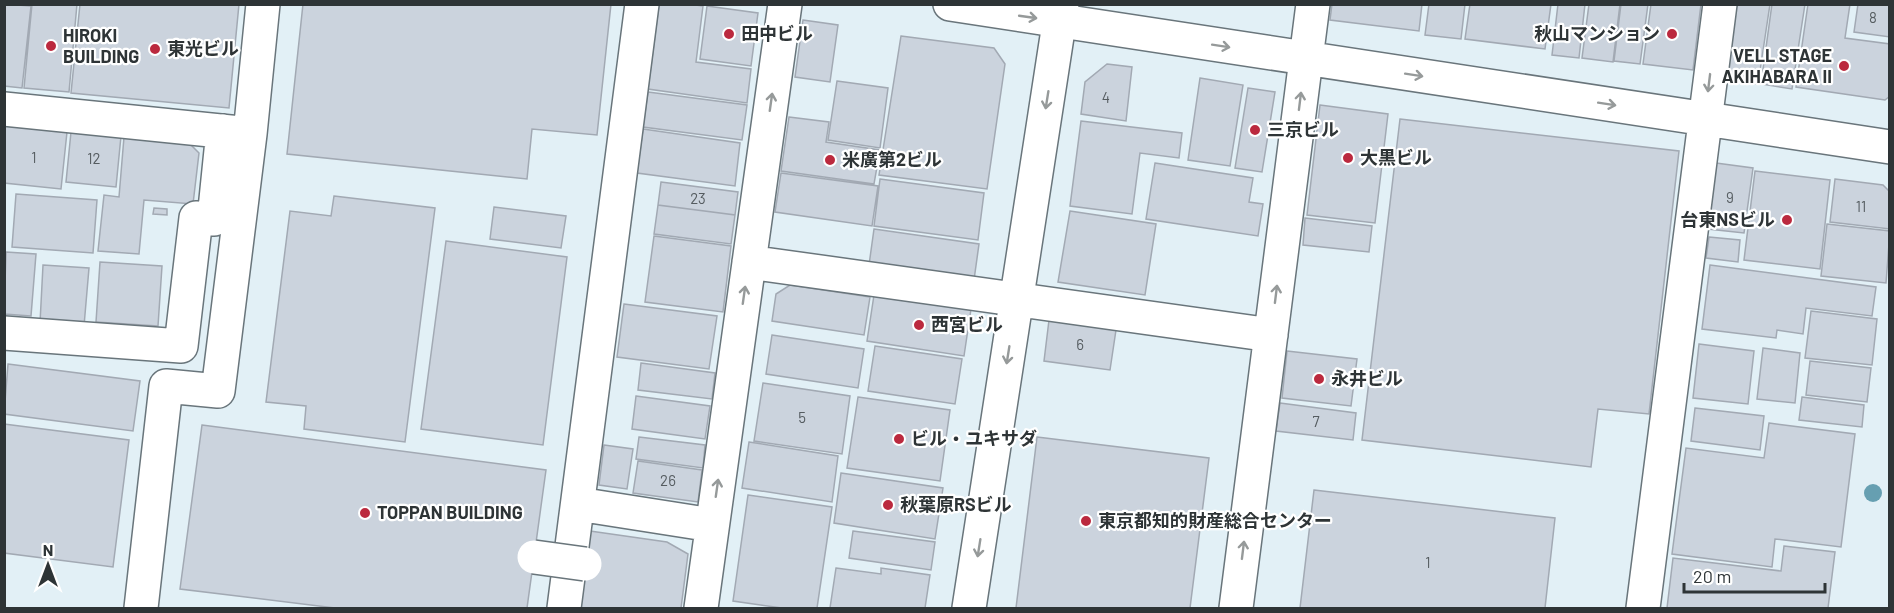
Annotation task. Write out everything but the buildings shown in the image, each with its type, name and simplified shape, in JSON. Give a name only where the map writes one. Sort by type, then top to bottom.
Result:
[{"type":"street","points":[[4,333],[181,346],[196,218],[214,219],[237,132],[263,4]]},
{"type":"street","points":[[564,609],[642,4]]},
{"type":"street","points":[[701,609],[784,4]]},
{"type":"street","points":[[950,4],[1061,13],[1305,59],[1890,147]]},
{"type":"street","points":[[1236,609],[1313,4]]},
{"type":"street","points":[[1643,609],[1720,4]]},
{"type":"street","points":[[969,609],[1061,13]]},
{"type":"street","points":[[4,109],[237,132]]},
{"type":"street","points":[[141,609],[166,386],[218,391],[237,132]]},
{"type":"street","points":[[749,261],[1271,335]]},
{"type":"street","points":[[578,504],[712,525]]},
{"type":"street","points":[[534,556],[585,564]]},
{"type":"place","name":"田中ビル","points":[[729,34]]},
{"type":"place","name":"秋山マンション","points":[[1672,34]]},
{"type":"place","name":"HIROKI BUILDING","points":[[51,46]]},
{"type":"place","name":"東光ビル","points":[[155,49]]},
{"type":"place","name":"VELL STAGE AKIHABARA II","points":[[1844,66]]},
{"type":"place","name":"三京ビル","points":[[1255,130]]},
{"type":"place","name":"大黒ビル","points":[[1348,158]]},
{"type":"place","name":"米廣第2ビル","points":[[830,160]]},
{"type":"place","name":"台東NSビル","points":[[1787,220]]},
{"type":"place","name":"西宮ビル","points":[[919,325]]},
{"type":"place","name":"永井ビル","points":[[1319,379]]},
{"type":"place","name":"ビル・ユキサダ","points":[[899,439]]},
{"type":"place","name":"秋葉原RSビル","points":[[888,505]]},
{"type":"place","name":"TOPPAN BUILDING","points":[[365,513]]},
{"type":"place","name":"東京都知的財産総合センター","points":[[1086,521]]}]
